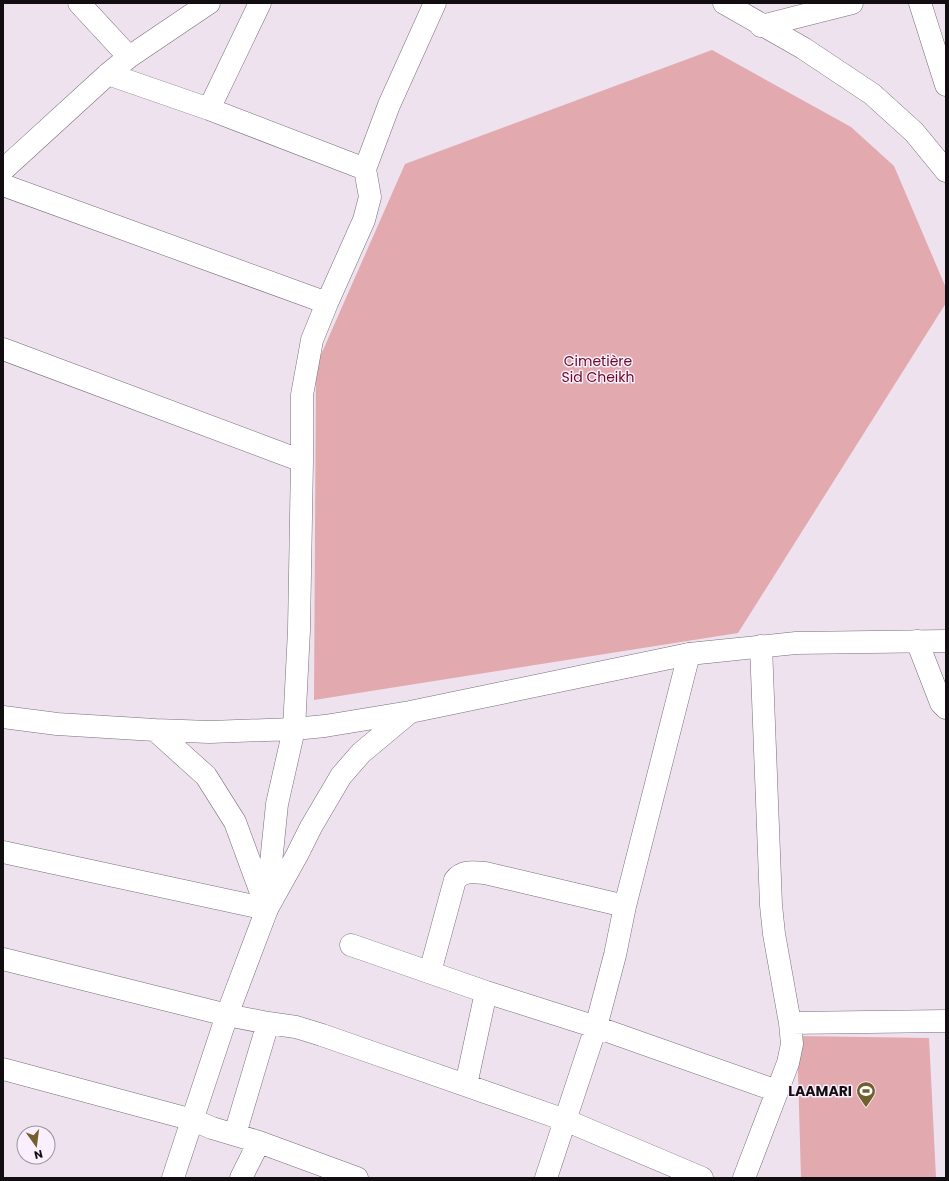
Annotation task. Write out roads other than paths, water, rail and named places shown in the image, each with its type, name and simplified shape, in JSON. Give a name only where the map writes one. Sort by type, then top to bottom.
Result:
[{"type":"street","points":[[79,3],[129,57]]},
{"type":"street","points":[[3,170],[108,74],[129,57],[209,3]]},
{"type":"street","points":[[209,109],[260,3]]},
{"type":"street","points":[[266,909],[277,804],[294,729],[299,630],[302,395],[312,340],[364,220],[370,197],[365,169],[389,105],[435,3]]},
{"type":"street","points":[[724,3],[761,26],[803,48],[872,94],[914,132],[946,171]]},
{"type":"street","points":[[761,26],[800,9],[852,3]]},
{"type":"street","points":[[920,3],[946,85]]},
{"type":"street","points":[[108,74],[209,109],[365,169]]},
{"type":"street","points":[[3,185],[327,303]]},
{"type":"street","points":[[3,349],[302,461]]},
{"type":"street","points":[[917,641],[946,634]]},
{"type":"street","points":[[917,641],[941,703],[946,708]]},
{"type":"street","points":[[3,717],[57,724],[155,730],[210,732],[294,729],[325,726],[410,712],[689,654],[796,643],[946,641]]},
{"type":"street","points":[[744,1178],[788,1063],[792,1044],[790,1023],[774,934],[771,905],[761,646]]},
{"type":"street","points":[[546,1178],[596,1027],[689,654]]},
{"type":"street","points":[[173,1178],[228,1015],[266,909],[341,776],[361,753],[410,712]]},
{"type":"street","points":[[155,730],[206,776],[215,789],[235,822],[266,909]]},
{"type":"street","points":[[3,852],[266,909]]},
{"type":"street","points":[[430,972],[455,880],[459,875],[468,872],[485,873],[625,906]]},
{"type":"street","points":[[351,945],[486,992],[596,1027],[777,1091]]},
{"type":"street","points":[[3,959],[228,1015],[312,1031],[565,1120],[702,1178]]},
{"type":"street","points":[[466,1085],[486,992]]},
{"type":"street","points":[[790,1023],[946,1021]]},
{"type":"street","points":[[235,1134],[268,1023]]},
{"type":"street","points":[[3,1069],[193,1120],[212,1128],[259,1142],[357,1178]]},
{"type":"street","points":[[241,1178],[259,1142]]},
{"type":"place","name":"LAAMARI","points":[[866,1108]]},
{"type":"park label","name":"Cimetière Sid Cheikh","points":[[598,370]]}]
